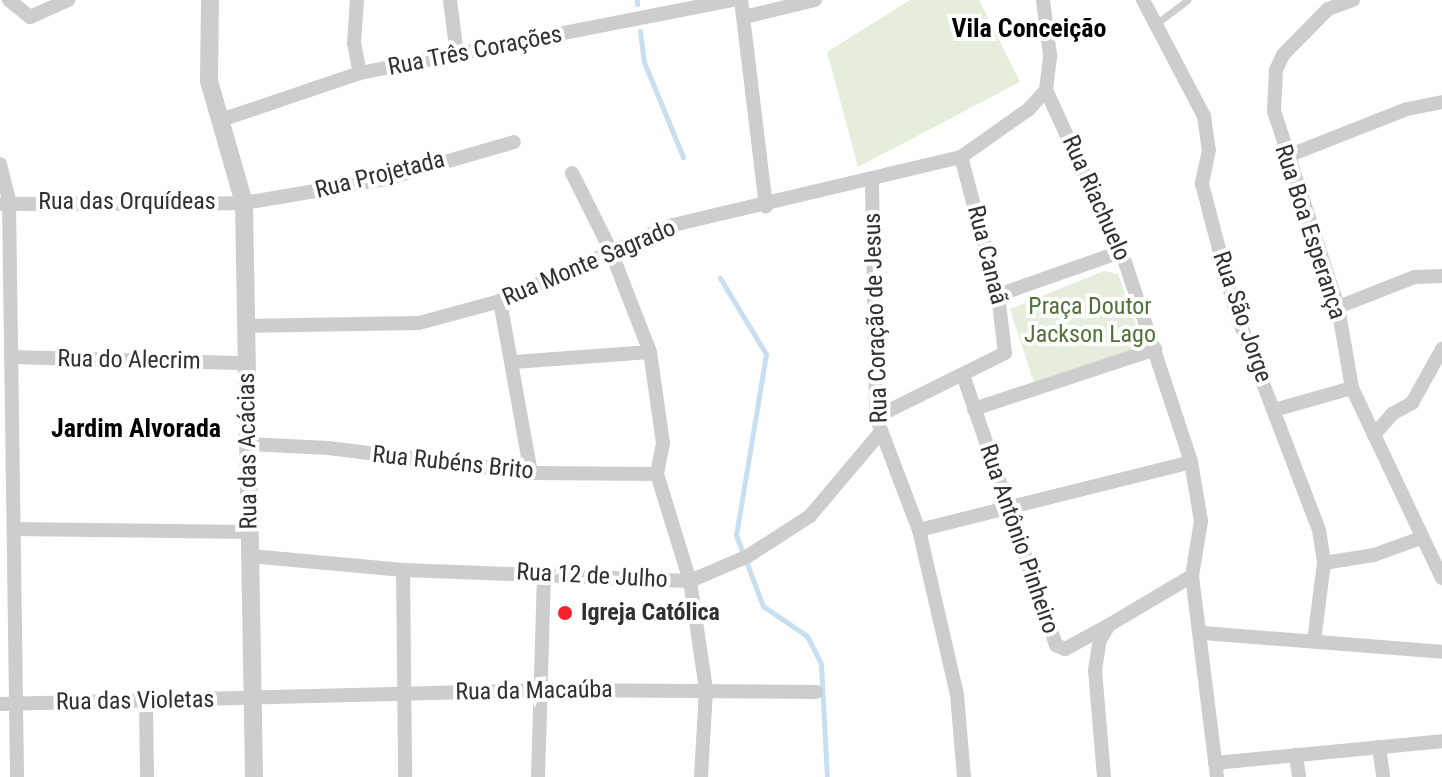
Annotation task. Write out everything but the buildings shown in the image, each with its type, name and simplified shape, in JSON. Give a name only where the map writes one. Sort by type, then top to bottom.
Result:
[{"type":"street","points":[[9,0],[30,17],[68,0]]},
{"type":"street","name":"Rua das Acácias","points":[[210,0],[207,59],[244,203],[254,777]]},
{"type":"street","points":[[357,0],[354,43],[360,73]]},
{"type":"street","points":[[450,0],[457,55]]},
{"type":"street","name":"Rua Três Corações","points":[[221,120],[360,73],[732,0]]},
{"type":"street","points":[[741,0],[766,206]]},
{"type":"street","points":[[744,17],[815,0]]},
{"type":"street","points":[[1043,0],[1050,55],[1046,90]]},
{"type":"street","name":"Rua São Jorge","points":[[1143,0],[1204,116],[1209,150],[1202,184],[1235,310],[1319,530],[1324,563],[1314,641]]},
{"type":"street","name":"Rua Boa Esperança","points":[[1353,0],[1312,23],[1276,70],[1274,111],[1285,157],[1338,307],[1352,388],[1442,578]]},
{"type":"street","name":"Rua Monte Sagrado","points":[[246,326],[396,326],[500,301],[610,249],[669,226],[872,182],[961,157],[1029,109],[1046,90]]},
{"type":"street","name":"Rua Riachuelo","points":[[1046,90],[1120,252],[1191,462],[1201,521],[1192,576],[1203,633],[1216,770]]},
{"type":"street","points":[[1285,157],[1407,109],[1442,102]]},
{"type":"street","name":"Rua Projetada","points":[[244,203],[386,179],[514,142]]},
{"type":"street","name":"Rua Canaã","points":[[876,417],[1005,353],[998,295],[961,157]]},
{"type":"street","points":[[0,164],[11,357],[17,777]]},
{"type":"street","points":[[572,173],[610,249],[650,352],[663,443],[657,474],[690,581],[706,690],[701,777]]},
{"type":"street","name":"Rua Coração de Jesus","points":[[872,182],[876,417],[879,434],[919,530],[957,695],[964,777]]},
{"type":"street","name":"Rua das Orquídeas","points":[[4,203],[244,203]]},
{"type":"street","points":[[998,295],[1120,252]]},
{"type":"street","points":[[1338,307],[1415,277],[1442,276]]},
{"type":"street","points":[[500,301],[514,362],[531,473]]},
{"type":"street","points":[[974,409],[1155,349]]},
{"type":"street","points":[[1374,435],[1419,394],[1442,349]]},
{"type":"street","points":[[514,362],[650,352]]},
{"type":"street","name":"Rua do Alecrim","points":[[11,357],[247,363]]},
{"type":"street","name":"Rua Antônio Pinheiro","points":[[963,375],[1056,645],[1065,649],[1109,625]]},
{"type":"street","points":[[1274,410],[1352,388]]},
{"type":"street","name":"Rua 12 de Julho","points":[[250,556],[403,570],[544,573],[690,581],[741,559],[810,516],[879,434]]},
{"type":"street","name":"Rua Rubéns Brito","points":[[248,444],[328,448],[531,473],[657,474]]},
{"type":"street","points":[[919,530],[1191,462]]},
{"type":"street","points":[[14,529],[250,532]]},
{"type":"street","points":[[1324,563],[1374,555],[1421,538]]},
{"type":"street","points":[[403,570],[405,777]]},
{"type":"street","points":[[538,777],[544,690],[544,573]]},
{"type":"street","points":[[1104,777],[1095,670],[1109,625],[1192,576]]},
{"type":"street","points":[[1203,633],[1442,652]]},
{"type":"street","name":"Rua da Macaúba","points":[[252,698],[544,690],[816,692]]},
{"type":"street","name":"Rua das Violetas","points":[[0,704],[252,698]]},
{"type":"street","points":[[146,702],[147,777]]},
{"type":"street","points":[[1216,770],[1296,755],[1442,741]]},
{"type":"street","points":[[1379,747],[1383,777]]},
{"type":"street","points":[[1296,755],[1299,777]]},
{"type":"lane","points":[[1157,23],[1187,0]]},
{"type":"green space","points":[[910,0],[979,0],[1020,82],[858,167],[827,52]]},
{"type":"green space","name":"Praça Doutor Jackson Lago","points":[[1104,271],[1118,274],[1142,341],[1137,350],[1034,383],[1010,309]]},
{"type":"waterway","points":[[640,31],[644,62],[683,157]]},
{"type":"waterway","points":[[720,278],[766,354],[736,535],[763,606],[807,636],[821,664],[827,777]]},
{"type":"place","name":"Igreja Católica","points":[[565,613]]},
{"type":"district","name":"Vila Conceição","points":[[1029,29]]},
{"type":"district","name":"Jardim Alvorada","points":[[136,429]]}]
